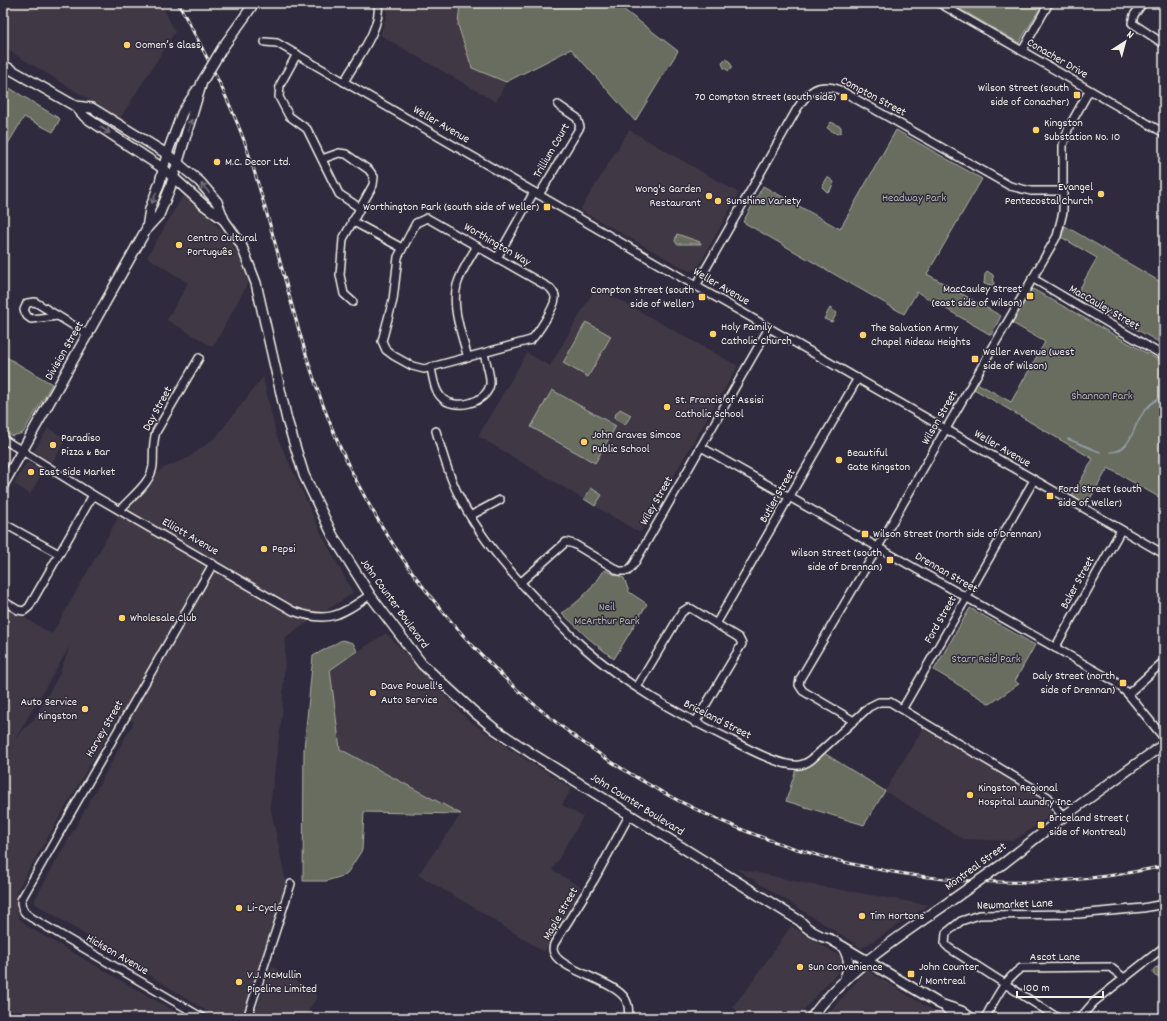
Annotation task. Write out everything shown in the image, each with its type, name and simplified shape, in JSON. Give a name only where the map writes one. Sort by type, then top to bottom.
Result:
[{"type":"main road","name":"Division Street","points":[[147,228],[150,209],[164,168],[167,154],[182,113],[223,47],[254,3]]},
{"type":"main road","points":[[3,64],[76,106],[85,117],[164,168],[206,206],[224,220]]},
{"type":"main road","name":"Division Street","points":[[3,485],[89,335],[147,228],[159,215],[173,176],[202,82]]},
{"type":"main road","points":[[76,106],[92,108],[167,154],[200,182],[217,202],[224,220]]},
{"type":"main road","name":"John Counter Boulevard","points":[[224,220],[241,244],[256,283],[287,420],[304,475],[333,536],[370,595],[422,664],[474,712],[496,730],[800,921],[808,922],[825,933],[830,939],[940,1004],[957,1018]]},
{"type":"main road","name":"Montreal Street","points":[[811,1018],[844,979],[866,961],[1004,863],[1063,817],[1164,744]]},
{"type":"main road","points":[[842,946],[848,956],[850,965],[844,979]]},
{"type":"main road","name":"John Counter Boulevard","points":[[940,1004],[960,1011],[971,1018]]},
{"type":"street","points":[[344,82],[376,25],[378,19],[378,3]]},
{"type":"street","name":"Conacher Drive","points":[[939,3],[1164,133]]},
{"type":"street","points":[[1022,51],[1049,3]]},
{"type":"street","points":[[1142,3],[1134,15],[1132,23],[1164,44]]},
{"type":"street","name":"Weller Avenue","points":[[265,42],[277,42],[696,286],[1164,554]]},
{"type":"street","points":[[297,54],[280,85],[279,97],[289,116],[307,129],[339,194],[360,208]]},
{"type":"street","name":"Compton Street","points":[[696,286],[797,109],[810,92],[818,88],[831,86],[840,90],[1010,186],[1031,191],[1063,191]]},
{"type":"street","name":"Wilson Street","points":[[854,721],[803,691],[799,686],[800,679],[878,547],[1060,228],[1062,220],[1063,146],[1065,136],[1089,90]]},
{"type":"street","name":"Trillium Court","points":[[497,258],[580,127],[577,118],[558,105]]},
{"type":"street","points":[[322,159],[339,153],[346,154],[369,170],[374,177],[373,186],[343,239],[340,275],[344,294],[353,302]]},
{"type":"street","name":"Worthington Way","points":[[427,218],[497,258],[550,288],[554,293],[555,300],[536,335],[531,340],[430,368],[418,369],[386,350],[382,341],[393,300],[398,257],[416,223],[427,218]]},
{"type":"street","points":[[352,221],[402,248]]},
{"type":"street","points":[[468,358],[456,308],[456,292],[461,275],[477,246]]},
{"type":"street","name":"MacCauley Street","points":[[1032,278],[1164,356]]},
{"type":"street","points":[[58,316],[89,335]]},
{"type":"street","name":"Wiley Street","points":[[520,583],[566,542],[574,544],[619,571],[628,571],[634,564],[769,328]]},
{"type":"street","points":[[430,368],[437,392],[447,402],[458,405],[478,400],[487,391],[490,382],[484,354]]},
{"type":"street","name":"Day Street","points":[[120,510],[149,478],[153,466],[152,442],[156,432],[198,358]]},
{"type":"street","name":"Butler Street","points":[[716,624],[858,378]]},
{"type":"street","name":"Briceland Street","points":[[436,431],[448,469],[470,516],[496,554],[520,583],[582,646],[637,687],[695,723],[739,744],[784,763],[796,766],[805,764],[812,760],[869,707],[879,702],[890,702],[903,708],[1048,797],[1063,817]]},
{"type":"street","name":"Elliott Avenue","points":[[3,439],[93,495],[293,611],[311,618],[324,618],[343,613],[370,595]]},
{"type":"street","name":"Drennan Street","points":[[701,447],[790,496],[1114,681],[1128,694],[1164,738]]},
{"type":"street","name":"Ford Street","points":[[903,708],[1034,480]]},
{"type":"street","points":[[3,601],[18,610],[24,611],[29,606],[93,495]]},
{"type":"street","points":[[470,516],[500,500]]},
{"type":"street","points":[[3,523],[59,554]]},
{"type":"street","name":"Baker Street","points":[[1055,648],[1121,530]]},
{"type":"street","name":"Harvey Street","points":[[21,908],[21,900],[24,892],[213,564]]},
{"type":"street","points":[[637,687],[684,610],[692,609],[739,638],[742,644],[695,723]]},
{"type":"street","points":[[1128,694],[1164,661]]},
{"type":"street","name":"Maple Street","points":[[628,1018],[629,1009],[626,998],[605,984],[557,958],[553,952],[554,944],[594,880],[630,814]]},
{"type":"street","points":[[247,1018],[291,884]]},
{"type":"street","name":"Newmarket Lane","points":[[1058,1018],[949,948],[945,944],[946,933],[961,922],[979,915],[1078,914],[1143,908],[1164,904]]},
{"type":"street","name":"Hickson Avenue","points":[[21,908],[32,918],[203,1018]]},
{"type":"street","points":[[1080,1018],[1094,1002],[1164,947]]},
{"type":"street","name":"Ascot Lane","points":[[985,1018],[1005,984],[1014,973],[1021,968],[1110,967],[1124,978]]},
{"type":"shaded area","points":[[3,3],[161,3],[175,32],[119,120],[82,95],[3,47]]},
{"type":"shaded area","points":[[387,3],[460,3],[458,25],[472,68],[506,82],[496,102],[380,35],[387,15]]},
{"type":"shaded area","points":[[629,130],[739,193],[697,269],[689,271],[580,210]]},
{"type":"shaded area","points":[[189,196],[198,204],[231,242],[250,279],[213,347],[167,320],[188,283],[147,257],[182,197]]},
{"type":"shaded area","points":[[596,287],[738,366],[640,533],[478,436],[527,353],[550,366]]},
{"type":"shaded area","points":[[263,377],[276,434],[322,535],[353,593],[286,637],[282,715],[270,805],[286,882],[242,1018],[218,1018],[36,904],[35,899],[134,722],[120,713],[16,892],[17,911],[19,918],[27,926],[186,1018],[12,1018],[10,1007],[3,1003],[3,761],[13,744],[3,754],[3,605],[52,634],[118,518],[161,469],[188,458],[216,437]],"holes":[[[70,646],[59,675],[34,719],[15,739]]]},
{"type":"shaded area","points":[[48,428],[66,439],[52,463],[34,451]]},
{"type":"shaded area","points":[[27,462],[43,472],[30,494],[14,484]]},
{"type":"shaded area","points":[[386,633],[467,719],[514,752],[572,788],[562,805],[583,817],[552,870],[581,887],[544,952],[475,908],[418,875],[461,814],[340,749],[330,670]]},
{"type":"shaded area","points":[[924,727],[1045,801],[1052,810],[1051,816],[1013,841],[963,839],[885,791]]},
{"type":"shaded area","points":[[735,868],[808,884],[929,905],[862,948]]},
{"type":"shaded area","points":[[791,926],[848,961],[796,1018],[750,1018],[732,1007],[748,988]]},
{"type":"shaded area","points":[[272,966],[318,996],[303,1018],[253,1018]]},
{"type":"shaded area","points":[[867,970],[942,1016],[940,1018],[824,1018]]},
{"type":"green space","points":[[460,3],[615,3],[678,51],[635,121],[571,49],[506,82],[472,68],[458,25]]},
{"type":"green space","points":[[950,3],[1043,3],[1019,43]]},
{"type":"green space","points":[[726,59],[730,62],[732,67],[729,71],[724,68],[722,63]]},
{"type":"green space","points":[[3,84],[60,119],[53,132],[24,117],[3,152]]},
{"type":"green space","points":[[831,122],[841,127],[841,132],[837,134],[827,128]]},
{"type":"green space","name":"Headway Park","points":[[896,130],[982,179],[927,274],[1001,316],[991,335],[917,292],[904,314],[743,222],[763,186],[840,229]]},
{"type":"green space","points":[[827,178],[834,182],[830,191],[827,192],[822,187]]},
{"type":"green space","points":[[1065,226],[1164,284],[1164,345],[1076,295],[1097,258],[1061,237]]},
{"type":"green space","points":[[677,234],[700,242],[701,244],[677,244],[675,241]]},
{"type":"green space","points":[[987,271],[993,275],[994,284],[992,285],[984,284],[985,274]]},
{"type":"green space","name":"Shannon Park","points":[[1031,288],[1164,363],[1164,500],[1108,468],[1087,504],[1072,496],[1093,459],[974,389],[977,383],[1011,402],[1045,342],[1012,323]]},
{"type":"green space","points":[[830,308],[837,313],[832,322],[824,319]]},
{"type":"green space","points":[[586,322],[611,336],[588,377],[563,363]]},
{"type":"green space","points":[[3,355],[52,384],[23,433],[12,436],[3,431]]},
{"type":"green space","points":[[552,390],[616,426],[595,463],[531,427]]},
{"type":"green space","points":[[620,409],[631,415],[625,425],[615,419],[614,416]]},
{"type":"green space","points":[[591,488],[602,495],[595,506],[584,499]]},
{"type":"green space","name":"Neil McArthur Park","points":[[604,570],[624,578],[629,592],[647,604],[614,659],[588,638],[562,613],[586,594]]},
{"type":"green space","name":"Starr Reid Park","points":[[970,608],[1035,645],[1015,681],[1019,684],[990,704],[934,670]]},
{"type":"green space","points":[[342,640],[353,643],[357,651],[330,670],[340,749],[461,814],[364,812],[362,850],[346,875],[326,881],[303,881],[304,749],[313,656]]},
{"type":"green space","points":[[824,753],[885,791],[864,825],[786,801],[796,769],[809,766]]},
{"type":"green space","points":[[1158,967],[1163,972],[1158,977],[1153,972]]},
{"type":"waterway","points":[[1111,452],[1118,451],[1127,444],[1145,410],[1151,404],[1164,396]]},
{"type":"waterway","points":[[1068,439],[1100,452]]},
{"type":"railway","points":[[178,3],[222,89],[245,143],[269,219],[300,335],[325,410],[340,447],[402,558],[481,654],[574,736],[679,801],[793,848],[913,875],[1038,882],[1164,866]]},
{"type":"place","name":"Oomen’s Glass","points":[[127,45]]},
{"type":"place","name":"Wilson Street (south side of Conacher)","points":[[1077,95]]},
{"type":"place","name":"70 Compton Street (south side)","points":[[844,97]]},
{"type":"place","name":"Kingston Substation No. 10","points":[[1036,130]]},
{"type":"place","name":"M.C. Decor Ltd.","points":[[217,162]]},
{"type":"place","name":"Evangel Pentecostal Church","points":[[1101,194]]},
{"type":"place","name":"Wong's Garden Restaurant","points":[[709,196]]},
{"type":"place","name":"Sunshine Variety","points":[[718,201]]},
{"type":"place","name":"Worthington Park (south side of Weller)","points":[[547,207]]},
{"type":"place","name":"Centro Cultural Português","points":[[179,245]]},
{"type":"place","name":"MacCauley Street (east side of Wilson)","points":[[1030,296]]},
{"type":"place","name":"Compton Street (south side of Weller)","points":[[702,297]]},
{"type":"place","name":"Holy Family Catholic Church","points":[[713,334]]},
{"type":"place","name":"The Salvation Army Chapel Rideau Heights","points":[[863,335]]},
{"type":"place","name":"Weller Avenue (west side of Wilson)","points":[[975,359]]},
{"type":"place","name":"St. Francis of Assisi Catholic School","points":[[667,407]]},
{"type":"place","name":"John Graves Simcoe Public School","points":[[584,442]]},
{"type":"place","name":"Paradiso Pizza & Bar","points":[[53,445]]},
{"type":"place","name":"Beautiful Gate Kingston","points":[[839,460]]},
{"type":"place","name":"East Side Market","points":[[31,472]]},
{"type":"place","name":"Ford Street (south side of Weller)","points":[[1050,496]]},
{"type":"place","name":"Wilson Street (north side of Drennan)","points":[[865,534]]},
{"type":"place","name":"Pepsi","points":[[264,549]]},
{"type":"place","name":"Wilson Street (south side of Drennan)","points":[[890,560]]},
{"type":"place","name":"Wholesale Club","points":[[122,618]]},
{"type":"place","name":"Daly Street (north side of Drennan)","points":[[1123,683]]},
{"type":"place","name":"Dave Powell's Auto Service","points":[[373,693]]},
{"type":"place","name":"Auto Service Kingston","points":[[85,709]]},
{"type":"place","name":"Kingston Regional Hospital Laundry Inc.","points":[[970,795]]},
{"type":"place","name":"Briceland Street ( side of Montreal)","points":[[1041,825]]},
{"type":"place","name":"Li-Cycle","points":[[239,908]]},
{"type":"place","name":"Tim Hortons","points":[[862,916]]},
{"type":"place","name":"Sun Convenience","points":[[800,967]]},
{"type":"place","name":"John Counter / Montreal","points":[[911,974]]},
{"type":"place","name":"V.J. McMullin Pipeline Limited","points":[[239,982]]}]
